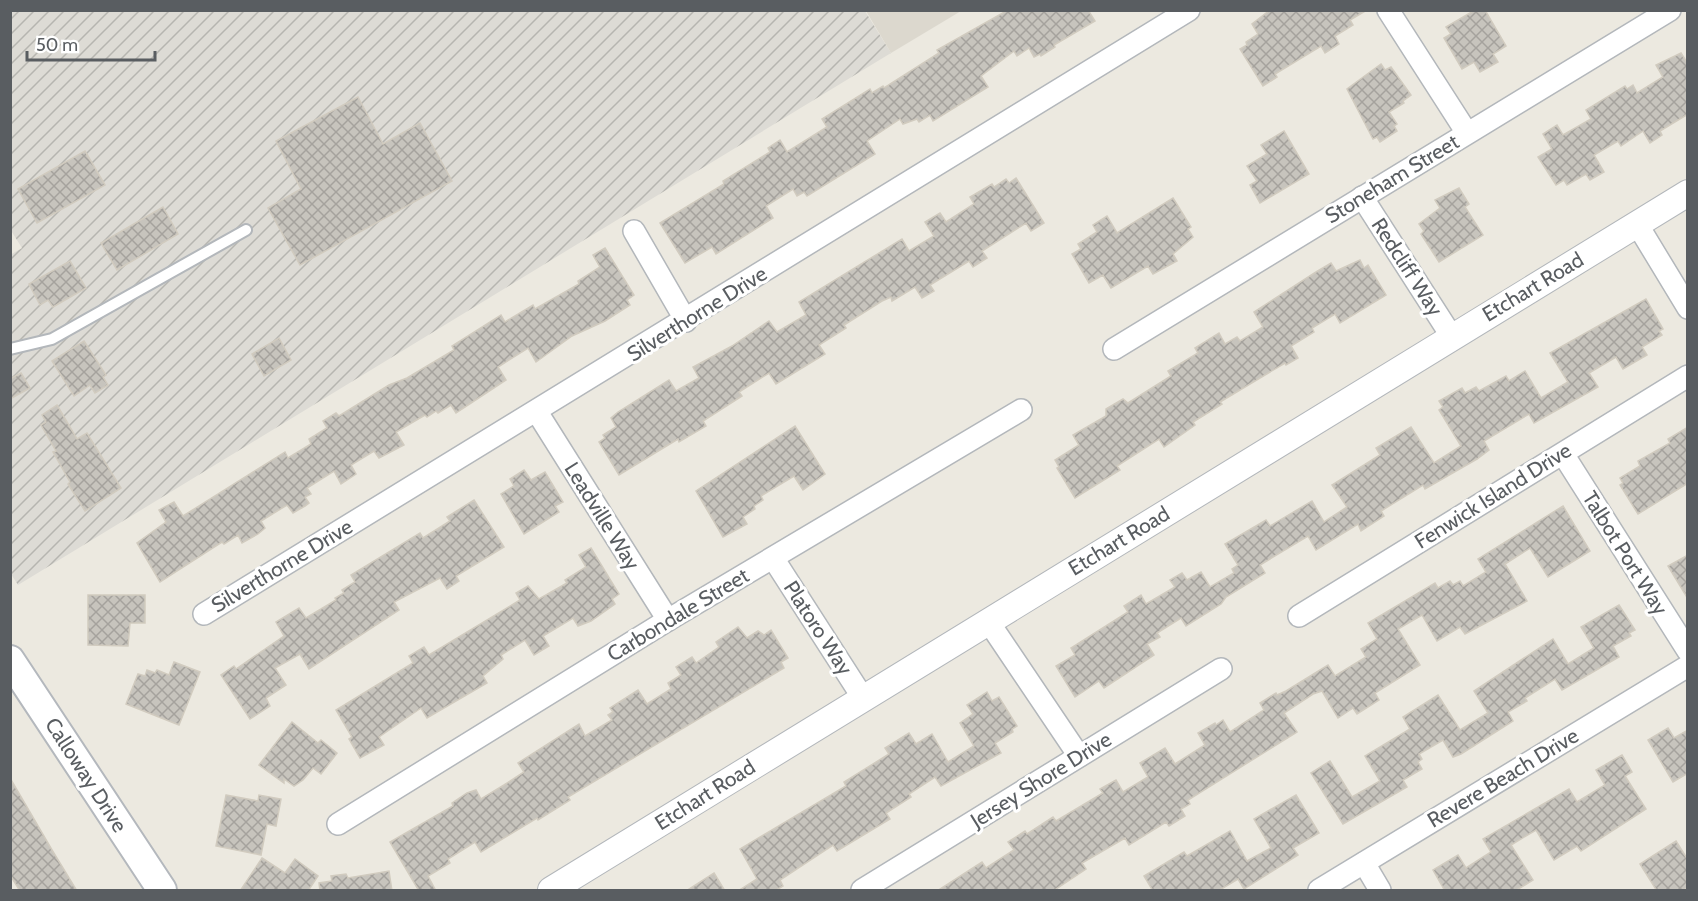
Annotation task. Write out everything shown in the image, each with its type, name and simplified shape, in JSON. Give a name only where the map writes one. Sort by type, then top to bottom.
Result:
[{"type":"main road","name":"Calloway Drive","points":[[10,660],[162,891]]},
{"type":"street","name":"Silverthorne Drive","points":[[204,614],[687,321],[1189,10]]},
{"type":"street","points":[[1389,10],[1467,133]]},
{"type":"street","name":"Stoneham Street","points":[[1114,349],[1670,10]]},
{"type":"street","name":"Etchart Road","points":[[551,891],[1688,193]]},
{"type":"street","name":"Redcliff Way","points":[[1362,197],[1452,337]]},
{"type":"street","points":[[1637,224],[1688,308]]},
{"type":"street","points":[[634,231],[687,321]]},
{"type":"street","name":"Fenwick Island Drive","points":[[1299,616],[1688,376]]},
{"type":"street","name":"Carbondale Street","points":[[338,824],[668,620],[1021,410]]},
{"type":"street","name":"Leadville Way","points":[[537,412],[668,620]]},
{"type":"street","name":"Talbot Port Way","points":[[1563,454],[1688,651]]},
{"type":"street","name":"Platoro Way","points":[[773,558],[862,698]]},
{"type":"street","points":[[988,621],[1079,756]]},
{"type":"street","name":"Revere Beach Drive","points":[[1319,891],[1688,666]]},
{"type":"street","name":"Jersey Shore Drive","points":[[862,891],[1221,669]]},
{"type":"street","points":[[1364,863],[1380,891]]},
{"type":"lane","points":[[10,349],[52,339],[246,230]]},
{"type":"shaded area","points":[[11,11],[865,11],[891,53],[18,585],[11,574],[10,255],[22,248],[10,229]]},
{"type":"shaded area","points":[[866,11],[961,11],[891,53]]},
{"type":"building","points":[[1008,10],[1088,10],[1095,21],[1054,45],[1055,47],[1041,56],[1040,54],[1034,57],[1029,48],[1017,56],[1014,51],[981,76],[988,87],[933,121],[930,115],[919,122],[917,119],[903,124],[900,119],[867,141],[875,154],[807,196],[804,192],[797,196],[793,189],[766,206],[773,218],[716,254],[712,247],[685,263],[660,223],[724,184],[723,181],[770,152],[768,148],[780,140],[787,152],[827,127],[822,119],[870,89],[872,93],[883,86],[884,88],[939,53],[937,50]]},
{"type":"building","points":[[1270,10],[1367,10],[1350,20],[1353,25],[1335,36],[1339,44],[1325,53],[1321,46],[1275,74],[1277,77],[1263,86],[1240,49],[1258,34],[1252,24]]},
{"type":"building","points":[[1475,10],[1485,10],[1506,46],[1493,54],[1498,62],[1480,72],[1474,62],[1462,69],[1444,38],[1451,34],[1446,27]]},
{"type":"building","points":[[1681,53],[1688,64],[1688,114],[1660,131],[1662,135],[1650,143],[1643,131],[1621,146],[1618,141],[1594,155],[1604,172],[1590,180],[1586,174],[1567,185],[1564,180],[1556,185],[1538,157],[1552,149],[1543,134],[1557,125],[1563,135],[1591,119],[1586,110],[1625,86],[1627,89],[1633,85],[1637,93],[1663,77],[1656,65]]},
{"type":"building","points":[[1381,64],[1385,70],[1391,67],[1411,95],[1403,101],[1404,103],[1389,112],[1397,124],[1394,126],[1397,131],[1380,142],[1377,137],[1373,139],[1347,89]]},
{"type":"building","points":[[358,97],[383,144],[420,123],[452,181],[300,265],[268,208],[301,189],[276,141]]},
{"type":"building","points":[[1284,131],[1309,174],[1260,203],[1250,185],[1257,181],[1247,166],[1267,154],[1261,145]]},
{"type":"building","points":[[85,151],[105,185],[37,223],[18,189]]},
{"type":"building","points":[[1016,178],[1044,223],[1031,231],[1026,223],[982,251],[987,258],[973,267],[969,261],[930,285],[934,291],[922,298],[915,287],[892,301],[891,297],[882,301],[844,325],[846,328],[819,345],[825,354],[776,384],[769,373],[739,392],[742,396],[703,421],[706,426],[679,442],[678,439],[619,475],[599,442],[605,438],[603,435],[616,427],[611,418],[618,412],[669,380],[676,391],[699,378],[693,367],[732,346],[769,321],[777,332],[806,315],[799,302],[902,239],[909,251],[934,236],[925,222],[940,213],[946,222],[974,204],[970,197],[992,184],[994,187],[1006,179],[1009,183]]},
{"type":"building","points":[[1459,188],[1469,204],[1465,207],[1483,235],[1439,262],[1421,234],[1424,231],[1419,224],[1440,208],[1435,200]]},
{"type":"building","points":[[1173,198],[1191,227],[1188,229],[1193,237],[1173,254],[1177,261],[1153,274],[1148,266],[1111,288],[1103,275],[1089,283],[1072,254],[1081,249],[1078,244],[1097,232],[1093,225],[1107,216],[1117,233]]},
{"type":"building","points":[[163,207],[178,234],[117,270],[101,243]]},
{"type":"building","points":[[605,248],[634,295],[627,300],[630,305],[605,321],[572,336],[536,362],[528,348],[498,367],[506,380],[456,413],[451,405],[438,413],[436,411],[427,417],[425,415],[396,432],[404,445],[379,458],[374,451],[351,465],[356,474],[341,484],[334,471],[307,488],[311,494],[305,497],[309,503],[305,506],[293,513],[287,505],[261,521],[265,528],[258,534],[242,543],[238,535],[224,544],[222,542],[160,582],[137,543],[166,522],[159,510],[174,502],[183,516],[285,452],[288,458],[311,444],[309,439],[327,428],[323,421],[336,413],[339,416],[389,385],[407,378],[454,350],[452,346],[501,315],[505,322],[533,305],[535,309],[579,284],[578,281],[600,267],[593,255]]},
{"type":"building","points":[[1360,260],[1364,268],[1368,265],[1386,295],[1340,323],[1335,314],[1312,328],[1314,332],[1291,346],[1298,358],[1286,365],[1285,363],[1220,402],[1222,404],[1193,422],[1195,425],[1164,447],[1159,439],[1117,466],[1120,470],[1075,498],[1057,468],[1059,467],[1055,460],[1079,445],[1073,435],[1106,416],[1106,409],[1123,399],[1128,403],[1171,376],[1168,371],[1198,353],[1195,348],[1219,333],[1225,344],[1237,337],[1240,341],[1263,327],[1254,312],[1316,272],[1331,263],[1336,271]]},
{"type":"building","points":[[70,261],[86,288],[53,307],[48,300],[40,305],[29,284]]},
{"type":"building","points":[[1646,299],[1663,329],[1659,331],[1662,335],[1642,347],[1647,355],[1623,369],[1616,357],[1589,373],[1598,387],[1534,423],[1529,414],[1484,441],[1489,450],[1477,459],[1425,489],[1423,485],[1381,511],[1384,516],[1361,531],[1358,524],[1316,550],[1308,536],[1260,565],[1265,573],[1226,597],[1221,604],[1186,626],[1181,618],[1157,633],[1160,637],[1147,644],[1154,655],[1104,688],[1099,681],[1075,697],[1056,666],[1075,655],[1071,648],[1128,612],[1124,606],[1141,595],[1146,604],[1175,587],[1170,580],[1182,573],[1187,580],[1201,572],[1210,587],[1234,573],[1232,569],[1238,565],[1225,544],[1266,520],[1270,526],[1312,501],[1324,522],[1347,507],[1332,485],[1380,455],[1376,448],[1411,427],[1434,463],[1461,446],[1439,410],[1443,407],[1439,401],[1462,388],[1465,393],[1476,387],[1479,391],[1506,376],[1509,381],[1525,371],[1541,398],[1568,382],[1550,353]]},
{"type":"building","points":[[279,338],[291,360],[264,376],[252,354]]},
{"type":"building","points":[[84,341],[106,375],[103,377],[108,385],[95,393],[90,385],[74,396],[52,361]]},
{"type":"building","points":[[21,373],[30,388],[10,399],[10,379]]},
{"type":"building","points":[[57,405],[77,439],[87,433],[121,488],[85,511],[68,484],[70,482],[53,452],[56,451],[41,425],[46,422],[42,415]]},
{"type":"building","points":[[795,426],[825,474],[803,490],[794,476],[761,496],[763,500],[743,517],[747,524],[723,537],[696,491]]},
{"type":"building","points":[[1688,427],[1688,483],[1638,514],[1620,485],[1623,483],[1620,478],[1640,466],[1638,461],[1670,443],[1668,439]]},
{"type":"building","points":[[524,470],[531,480],[545,472],[563,502],[555,506],[559,512],[524,534],[501,494],[514,486],[510,479]]},
{"type":"building","points":[[474,500],[504,547],[456,576],[459,581],[447,589],[440,578],[394,602],[399,610],[309,669],[300,654],[275,668],[286,685],[266,698],[270,706],[250,719],[221,675],[234,666],[236,669],[284,636],[276,622],[299,608],[306,618],[336,600],[335,598],[344,593],[342,590],[355,582],[351,575],[420,533],[423,538],[450,521],[447,517]]},
{"type":"building","points":[[1563,506],[1590,551],[1548,577],[1530,548],[1505,564],[1527,601],[1465,634],[1460,627],[1437,641],[1422,615],[1398,629],[1420,665],[1375,693],[1379,700],[1357,714],[1353,708],[1338,718],[1322,691],[1313,694],[1284,713],[1297,732],[1188,800],[1190,804],[1181,809],[1185,816],[1169,826],[1166,822],[1129,845],[1125,838],[1082,863],[1086,869],[1053,891],[937,891],[982,862],[986,868],[1014,850],[1008,842],[1025,831],[1027,834],[1053,817],[1056,821],[1103,793],[1100,789],[1116,780],[1123,792],[1148,777],[1140,763],[1165,748],[1175,764],[1205,745],[1198,733],[1215,723],[1216,725],[1223,720],[1230,732],[1264,710],[1260,703],[1276,693],[1277,695],[1286,691],[1328,665],[1335,676],[1366,657],[1361,649],[1377,639],[1368,623],[1435,583],[1438,588],[1450,581],[1453,585],[1460,581],[1463,586],[1486,572],[1478,559]]},
{"type":"building","points":[[591,548],[619,594],[612,599],[615,604],[591,621],[578,626],[573,618],[543,636],[549,646],[534,655],[525,640],[501,655],[503,659],[483,676],[487,683],[427,718],[421,708],[379,737],[384,745],[360,758],[349,739],[352,737],[336,710],[413,663],[409,656],[424,647],[429,655],[520,600],[516,593],[528,586],[539,599],[567,583],[565,580],[586,567],[579,555]]},
{"type":"building","points":[[1688,555],[1688,599],[1668,566]]},
{"type":"building","points":[[88,595],[145,595],[145,623],[130,623],[128,646],[88,645]]},
{"type":"building","points":[[1619,605],[1635,630],[1629,633],[1631,636],[1613,646],[1619,657],[1562,690],[1555,679],[1525,698],[1527,701],[1508,712],[1513,721],[1461,754],[1453,757],[1443,740],[1419,754],[1422,759],[1418,762],[1422,769],[1403,780],[1407,787],[1343,824],[1311,773],[1330,761],[1352,797],[1380,781],[1365,756],[1410,729],[1403,717],[1438,695],[1460,730],[1488,713],[1474,691],[1553,639],[1568,664],[1594,648],[1581,627]]},
{"type":"building","points":[[738,627],[747,638],[758,631],[764,635],[771,630],[788,658],[781,662],[784,668],[568,797],[570,800],[538,820],[537,818],[481,852],[475,842],[448,859],[450,863],[428,876],[436,891],[419,891],[390,842],[453,806],[452,803],[467,793],[476,790],[481,799],[504,785],[524,772],[518,763],[579,724],[585,736],[612,720],[608,715],[613,712],[610,708],[638,690],[647,704],[671,689],[668,683],[681,675],[676,667],[692,657],[696,663],[719,647],[716,642]]},
{"type":"building","points":[[174,662],[200,672],[179,725],[126,704],[138,674],[145,676],[147,670],[155,673],[157,670],[169,675]]},
{"type":"building","points":[[987,692],[992,701],[999,697],[1017,726],[1012,729],[1013,732],[995,743],[1001,753],[941,786],[935,777],[909,794],[911,797],[886,813],[890,819],[837,851],[833,845],[780,880],[783,886],[775,891],[738,891],[757,879],[740,849],[846,786],[844,782],[889,754],[885,748],[909,733],[916,744],[932,734],[948,762],[974,746],[960,723],[973,714],[967,705]]},
{"type":"building","points":[[292,722],[318,743],[321,740],[337,753],[321,774],[313,768],[303,780],[294,786],[284,779],[284,783],[259,765]]},
{"type":"building","points":[[1668,728],[1674,738],[1688,730],[1688,773],[1673,782],[1648,740]]},
{"type":"building","points":[[1622,755],[1632,772],[1625,776],[1646,809],[1581,851],[1577,846],[1554,860],[1536,830],[1511,845],[1533,880],[1515,891],[1445,891],[1433,870],[1458,855],[1466,868],[1491,852],[1483,839],[1569,789],[1577,802],[1605,785],[1596,770]]},
{"type":"building","points":[[10,778],[77,891],[20,891],[10,875]]},
{"type":"building","points":[[226,795],[258,801],[259,795],[281,799],[276,826],[267,824],[261,855],[216,846]]},
{"type":"building","points":[[1296,795],[1319,833],[1293,848],[1298,855],[1244,889],[1238,879],[1218,891],[1153,891],[1144,876],[1184,852],[1187,856],[1230,831],[1247,861],[1271,848],[1254,819]]},
{"type":"building","points":[[1676,841],[1688,860],[1688,887],[1682,891],[1657,891],[1640,864]]},
{"type":"building","points":[[262,858],[285,873],[295,859],[318,876],[308,891],[240,891]]},
{"type":"building","points":[[389,871],[392,891],[320,891],[319,883],[332,881],[331,876],[346,874],[348,878]]},
{"type":"building","points":[[714,873],[725,891],[686,891]]}]
